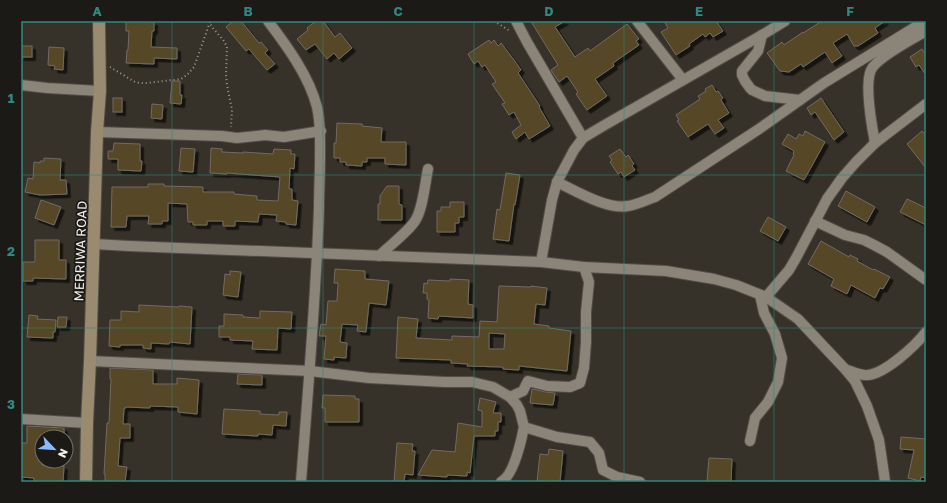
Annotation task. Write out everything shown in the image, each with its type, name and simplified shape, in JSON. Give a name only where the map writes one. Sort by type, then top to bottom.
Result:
[{"type":"street","name":"MERRIWA ROAD","points":[[86,482],[97,132],[100,91],[99,21]]},
{"type":"street","points":[[268,21],[280,36],[311,87],[318,108],[321,131],[317,253],[310,371],[301,482]]},
{"type":"street","points":[[516,21],[583,138]]},
{"type":"street","points":[[637,21],[683,80]]},
{"type":"street","points":[[541,262],[557,182],[574,150],[583,138],[785,21]]},
{"type":"street","points":[[557,182],[602,203],[612,206],[627,207],[643,202],[654,197],[759,130],[847,68],[925,21]]},
{"type":"street","points":[[875,143],[871,122],[868,89],[871,70],[878,62],[900,46],[926,31]]},
{"type":"street","points":[[762,35],[758,52],[742,71],[745,81],[752,90],[765,96],[800,100]]},
{"type":"street","points":[[21,85],[100,91]]},
{"type":"street","points":[[750,441],[755,418],[768,402],[778,382],[782,358],[775,334],[764,313],[763,296],[789,270],[827,199],[842,178],[875,143],[926,104]]},
{"type":"street","points":[[97,132],[237,138],[265,135],[284,137],[321,131]]},
{"type":"street","points":[[379,256],[415,221],[420,209],[428,169]]},
{"type":"street","points":[[815,222],[845,235],[874,244],[926,280]]},
{"type":"street","points":[[94,244],[541,262],[584,267],[666,271],[729,283],[763,296],[798,319],[855,381],[867,406],[879,440],[885,482]]},
{"type":"street","points":[[510,397],[523,391],[528,381],[547,386],[570,387],[580,383],[584,368],[586,312],[589,282],[584,267]]},
{"type":"street","points":[[845,369],[859,374],[871,375],[899,359],[914,346],[926,332]]},
{"type":"street","points":[[90,361],[310,371],[369,378],[472,382],[489,385],[510,397],[517,405],[520,410],[524,428],[516,460],[505,480],[501,482]]},
{"type":"street","points":[[21,419],[87,423]]},
{"type":"street","points":[[524,428],[557,437],[590,442],[598,453],[603,470],[617,477],[640,482]]},
{"type":"path","points":[[99,61],[134,82],[147,84],[181,79],[194,67],[210,22]]},
{"type":"path","points":[[210,22],[227,47],[226,74],[232,113],[229,137]]},
{"type":"building","points":[[126,21],[154,22],[151,47],[177,48],[177,59],[154,58],[154,64],[126,63],[129,31],[126,31]]},
{"type":"building","points":[[233,21],[241,21],[259,43],[261,42],[268,50],[265,53],[275,64],[267,70],[249,49],[246,51],[226,27]]},
{"type":"building","points":[[316,21],[323,21],[335,37],[340,33],[352,48],[339,59],[334,53],[327,59],[315,44],[306,50],[297,39]]},
{"type":"building","points":[[536,21],[565,21],[555,27],[575,57],[588,48],[590,51],[627,24],[639,39],[636,41],[639,45],[613,63],[614,66],[595,79],[607,96],[587,110],[576,94],[578,92],[567,76],[559,82],[551,70],[558,65],[532,23]]},
{"type":"building","points":[[664,21],[716,21],[723,31],[713,37],[710,33],[705,37],[703,34],[689,44],[690,46],[676,55],[661,32],[668,28]]},
{"type":"building","points":[[822,21],[885,21],[875,28],[878,33],[858,46],[854,46],[847,34],[833,43],[842,56],[832,63],[825,52],[803,67],[801,64],[789,72],[780,71],[767,53],[782,42],[784,45]]},
{"type":"building","points":[[489,40],[491,43],[494,40],[498,46],[501,43],[514,60],[521,70],[518,73],[540,106],[539,107],[550,126],[529,139],[525,132],[516,139],[512,132],[521,125],[514,112],[509,115],[502,104],[505,103],[492,84],[496,82],[485,65],[482,67],[478,61],[474,64],[468,54]]},
{"type":"building","points":[[21,46],[32,46],[32,57],[21,57]]},
{"type":"building","points":[[49,47],[64,48],[63,70],[54,69],[55,66],[48,65]]},
{"type":"building","points":[[922,49],[926,55],[926,75],[919,65],[916,67],[910,57]]},
{"type":"building","points":[[172,81],[180,81],[180,95],[182,95],[181,104],[170,103]]},
{"type":"building","points":[[712,85],[716,92],[718,91],[723,98],[721,100],[729,113],[718,120],[724,128],[715,134],[708,124],[688,137],[677,121],[679,120],[676,115],[700,99],[698,96]]},
{"type":"building","points":[[113,98],[122,98],[122,112],[113,112]]},
{"type":"building","points":[[821,98],[844,132],[834,140],[815,112],[811,115],[807,108]]},
{"type":"building","points":[[152,104],[163,105],[162,119],[151,118]]},
{"type":"building","points":[[337,123],[362,124],[362,126],[382,128],[381,142],[406,142],[406,165],[385,164],[385,158],[367,158],[367,162],[362,162],[362,166],[346,165],[346,162],[340,162],[340,158],[334,158],[334,143],[336,143]]},
{"type":"building","points":[[805,131],[825,142],[804,180],[786,171],[794,155],[794,151],[782,144],[788,134],[796,139],[799,134],[803,136]]},
{"type":"building","points":[[922,131],[926,136],[926,168],[907,144]]},
{"type":"building","points":[[114,143],[140,144],[140,161],[142,161],[141,171],[118,170],[118,159],[108,159],[108,151],[113,151]]},
{"type":"building","points":[[181,148],[195,149],[193,172],[179,171]]},
{"type":"building","points":[[211,148],[222,149],[222,152],[273,154],[274,149],[291,150],[291,154],[295,154],[294,169],[290,168],[289,189],[292,189],[292,200],[298,201],[296,225],[276,221],[277,215],[259,214],[258,222],[235,221],[235,226],[223,226],[223,221],[207,221],[207,225],[193,225],[193,222],[188,222],[187,204],[168,203],[168,221],[162,221],[162,224],[148,224],[149,216],[127,216],[126,227],[111,227],[112,187],[148,187],[148,184],[164,184],[164,186],[203,187],[203,192],[234,192],[234,194],[257,196],[257,200],[278,201],[280,177],[210,173]]},
{"type":"building","points":[[620,149],[626,157],[628,155],[634,164],[632,166],[635,170],[624,177],[621,172],[618,174],[610,162],[612,160],[609,156]]},
{"type":"building","points":[[44,158],[61,159],[60,180],[66,180],[67,194],[40,195],[25,192],[28,178],[33,179],[34,162],[40,163],[40,161],[44,161]]},
{"type":"building","points":[[506,173],[520,175],[509,241],[493,239],[497,209],[500,210]]},
{"type":"building","points":[[387,186],[399,186],[399,204],[402,205],[402,220],[378,220],[378,204],[380,204],[380,196]]},
{"type":"building","points":[[846,191],[875,207],[867,222],[838,206]]},
{"type":"building","points":[[907,199],[926,208],[926,225],[900,212]]},
{"type":"building","points":[[41,200],[61,207],[54,225],[35,218]]},
{"type":"building","points":[[450,202],[464,202],[464,217],[459,217],[459,223],[455,223],[455,232],[437,232],[437,211],[441,211],[441,207],[450,207]]},
{"type":"building","points":[[768,217],[786,227],[778,241],[760,231]]},
{"type":"building","points":[[35,240],[59,240],[59,260],[66,260],[66,279],[33,278],[33,281],[23,281],[23,262],[35,262]]},
{"type":"building","points":[[821,241],[849,257],[850,255],[858,259],[857,261],[873,270],[874,269],[890,277],[883,289],[880,288],[875,298],[851,285],[847,294],[831,286],[834,279],[808,264]]},
{"type":"building","points":[[335,269],[365,271],[365,279],[389,281],[386,305],[369,303],[366,332],[357,331],[358,325],[342,324],[340,342],[347,343],[346,358],[334,357],[334,360],[324,359],[326,336],[319,336],[321,324],[326,325],[328,301],[337,301],[338,283],[334,283]]},
{"type":"building","points":[[230,271],[241,272],[238,297],[223,295],[225,274],[230,275]]},
{"type":"building","points":[[450,279],[469,280],[468,304],[473,305],[473,318],[439,316],[438,319],[428,318],[429,300],[427,299],[427,293],[423,293],[424,283],[427,284],[428,280],[450,281]]},
{"type":"building","points":[[499,286],[531,286],[547,288],[545,305],[536,304],[534,324],[571,331],[567,371],[519,366],[519,370],[503,369],[503,367],[467,366],[468,364],[451,363],[451,360],[396,358],[398,317],[418,319],[416,338],[452,340],[452,336],[479,337],[480,321],[497,322]],"holes":[[[489,333],[505,334],[504,349],[489,349]]]},
{"type":"building","points":[[139,305],[192,307],[190,344],[170,342],[169,344],[151,343],[151,349],[143,348],[143,345],[120,345],[120,347],[109,346],[110,320],[121,320],[121,311],[139,312]]},
{"type":"building","points":[[260,311],[292,312],[291,329],[278,328],[277,350],[252,349],[253,341],[230,340],[230,337],[219,337],[219,326],[224,326],[224,314],[260,318]]},
{"type":"building","points":[[29,315],[38,316],[37,319],[56,320],[53,338],[27,337]]},
{"type":"building","points":[[58,317],[67,317],[66,327],[57,327]]},
{"type":"building","points":[[110,368],[153,370],[153,384],[177,384],[177,378],[199,380],[197,414],[178,412],[178,407],[150,406],[150,408],[124,408],[123,424],[130,424],[130,438],[120,438],[118,466],[127,467],[125,482],[105,482],[104,474],[107,423],[109,423],[111,379]]},
{"type":"building","points":[[238,374],[262,375],[262,385],[237,384]]},
{"type":"building","points":[[532,389],[555,393],[553,405],[530,403]]},
{"type":"building","points":[[323,395],[355,396],[355,399],[359,399],[359,422],[325,422],[325,408],[322,408]]},
{"type":"building","points":[[480,398],[496,402],[493,413],[501,413],[501,422],[498,422],[498,431],[495,431],[495,436],[474,436],[470,473],[467,472],[467,476],[447,475],[447,477],[418,475],[432,450],[455,452],[458,423],[482,427],[482,411],[478,410]]},
{"type":"building","points":[[224,409],[260,411],[260,414],[279,415],[279,412],[287,412],[286,426],[273,425],[272,435],[258,434],[258,436],[222,434]]},
{"type":"building","points":[[27,426],[64,428],[34,429],[34,469],[64,469],[63,482],[34,482],[34,478],[21,477],[22,443],[27,443]]},
{"type":"building","points":[[901,437],[926,439],[926,478],[921,477],[920,481],[908,478],[914,450],[900,449]]},
{"type":"building","points":[[397,443],[413,444],[412,451],[415,451],[413,475],[405,474],[404,482],[394,482]]},
{"type":"building","points":[[549,449],[563,451],[560,482],[537,482],[540,454],[548,455]]},
{"type":"building","points":[[709,458],[732,459],[731,482],[707,482]]}]
